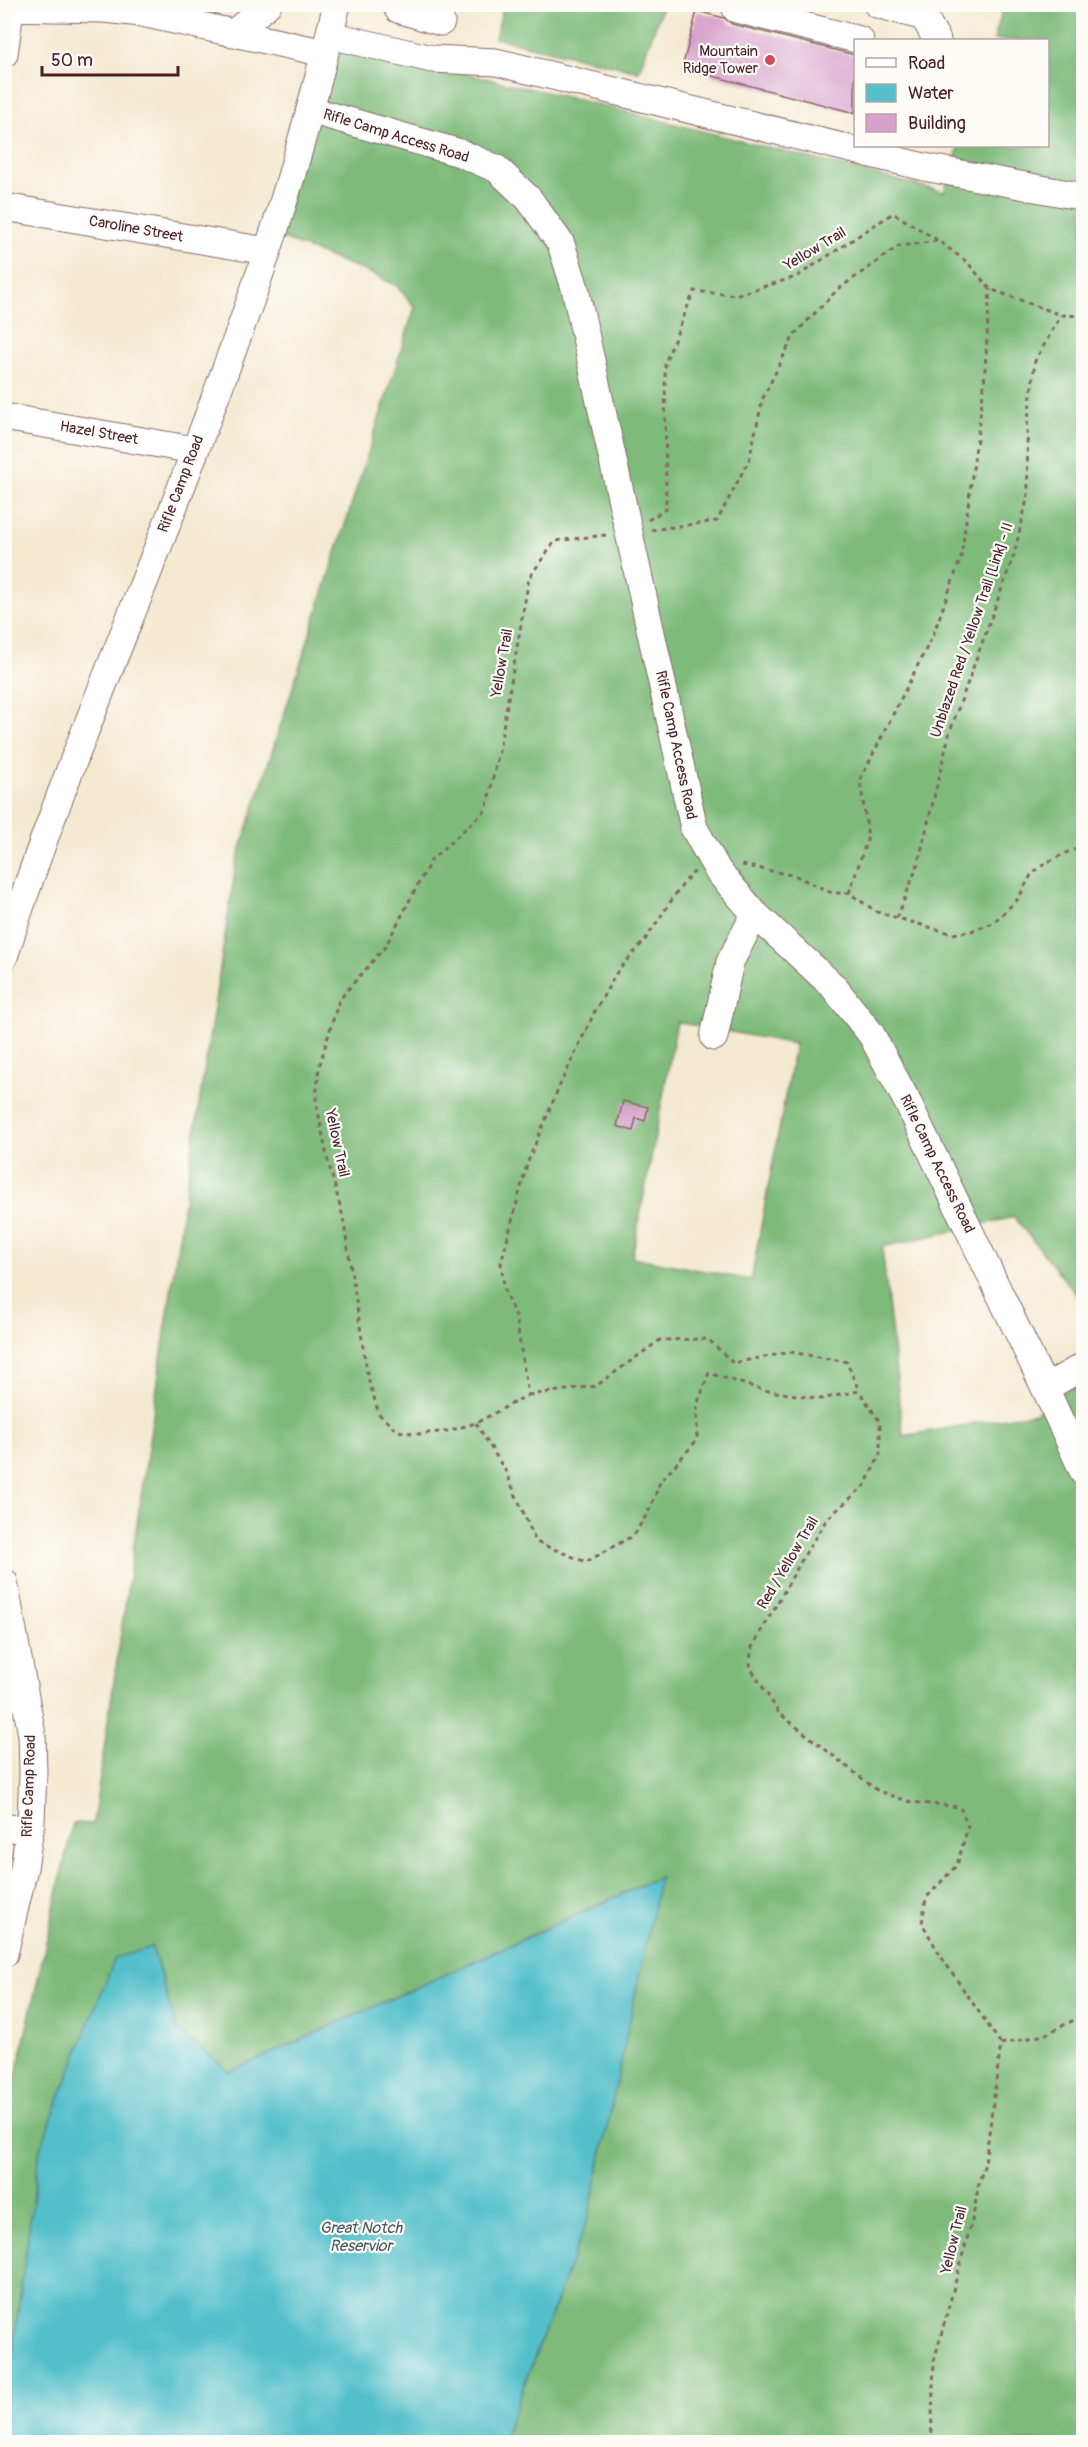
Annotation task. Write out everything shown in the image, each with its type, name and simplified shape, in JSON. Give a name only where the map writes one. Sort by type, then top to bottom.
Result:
[{"type":"street","points":[[233,34],[268,4]]},
{"type":"street","points":[[396,4],[398,9],[441,22]]},
{"type":"street","points":[[737,4],[736,9],[856,39]]},
{"type":"street","points":[[877,4],[924,17],[937,39]]},
{"type":"street","name":"Rifle Camp Road","points":[[4,957],[74,756],[194,450],[267,251],[310,110],[337,5]]},
{"type":"street","points":[[4,54],[9,6],[104,9],[203,16],[233,34],[432,59],[496,62],[854,140]]},
{"type":"street","name":"Rifle Camp Access Road","points":[[310,110],[460,153],[496,169],[529,199],[561,244],[576,288],[694,828],[718,872],[755,914],[833,986],[871,1034],[909,1105],[1046,1388],[1083,1473]]},
{"type":"street","points":[[887,147],[1083,197]]},
{"type":"street","name":"Caroline Street","points":[[4,207],[267,251]]},
{"type":"street","name":"Hazel Street","points":[[4,417],[194,450]]},
{"type":"street","points":[[714,1037],[730,962],[755,914]]},
{"type":"street","points":[[1046,1388],[1083,1366]]},
{"type":"street","name":"Rifle Camp Road","points":[[4,1582],[32,1735],[17,1829],[24,1868],[4,1954]]},
{"type":"path","name":"Yellow Trail","points":[[859,1391],[821,1399],[763,1390],[709,1372],[697,1405],[697,1440],[660,1482],[651,1507],[634,1535],[586,1562],[536,1542],[506,1472],[476,1423],[448,1431],[419,1434],[397,1431],[379,1414],[368,1378],[343,1217],[327,1157],[316,1101],[319,1067],[339,1000],[385,947],[431,860],[486,810],[499,751],[529,578],[555,541],[629,533],[666,509],[665,363],[694,291],[735,295],[796,278],[893,213],[939,241],[968,263],[990,289],[1061,315],[1083,316]]},
{"type":"path","points":[[629,533],[717,521],[749,460],[763,398],[794,335],[837,290],[899,246],[939,241]]},
{"type":"path","points":[[849,893],[868,837],[860,780],[933,635],[961,558],[984,386],[990,289]]},
{"type":"path","name":"Unblazed Red / Yellow Trail [Link] - II","points":[[897,918],[918,864],[950,731],[1014,555],[1028,495],[1027,428],[1035,361],[1061,315]]},
{"type":"path","points":[[528,1395],[596,1386],[660,1340],[708,1339],[734,1363],[790,1352],[847,1362],[859,1391]]},
{"type":"path","name":"Red / Yellow Trail","points":[[859,1391],[880,1422],[880,1455],[865,1485],[827,1519],[807,1551],[752,1650],[750,1667],[779,1713],[878,1791],[911,1802],[960,1807],[968,1827],[957,1865],[926,1898],[922,1923],[947,1966],[1001,2044]]},
{"type":"path","points":[[1001,2044],[1044,2036],[1083,2015]]},
{"type":"path","name":"Yellow Trail","points":[[931,2442],[934,2361],[974,2217],[979,2182],[985,2163],[1001,2044]]},
{"type":"green space","points":[[504,4],[663,5],[639,71],[495,38]]},
{"type":"green space","points":[[1004,5],[1083,5],[1083,1299],[1080,1299],[1014,1217],[882,1247],[903,1436],[1035,1413],[1083,1377],[1083,2442],[502,2442],[588,2218],[659,1877],[230,2072],[177,2030],[152,1947],[40,2148],[5,2408],[5,2125],[73,1823],[93,1824],[236,864],[415,307],[397,286],[366,271],[278,237],[337,44],[567,97],[944,192],[959,147],[1049,147],[1049,39],[994,39]],"holes":[[[677,1022],[795,1044],[751,1280],[632,1257]]]},
{"type":"water","name":"Great Notch Reservior","points":[[660,1877],[588,2218],[502,2442],[5,2442],[5,2408],[40,2148],[115,1958],[152,1947],[177,2030],[230,2072]]},
{"type":"building","name":"Mountain Ridge Tower","points":[[697,11],[724,18],[732,24],[854,55],[854,113],[682,68]]},
{"type":"building","points":[[623,1101],[648,1107],[645,1121],[636,1118],[633,1131],[617,1126]]},
{"type":"place","name":"Mountain Ridge Tower","points":[[770,60]]}]
